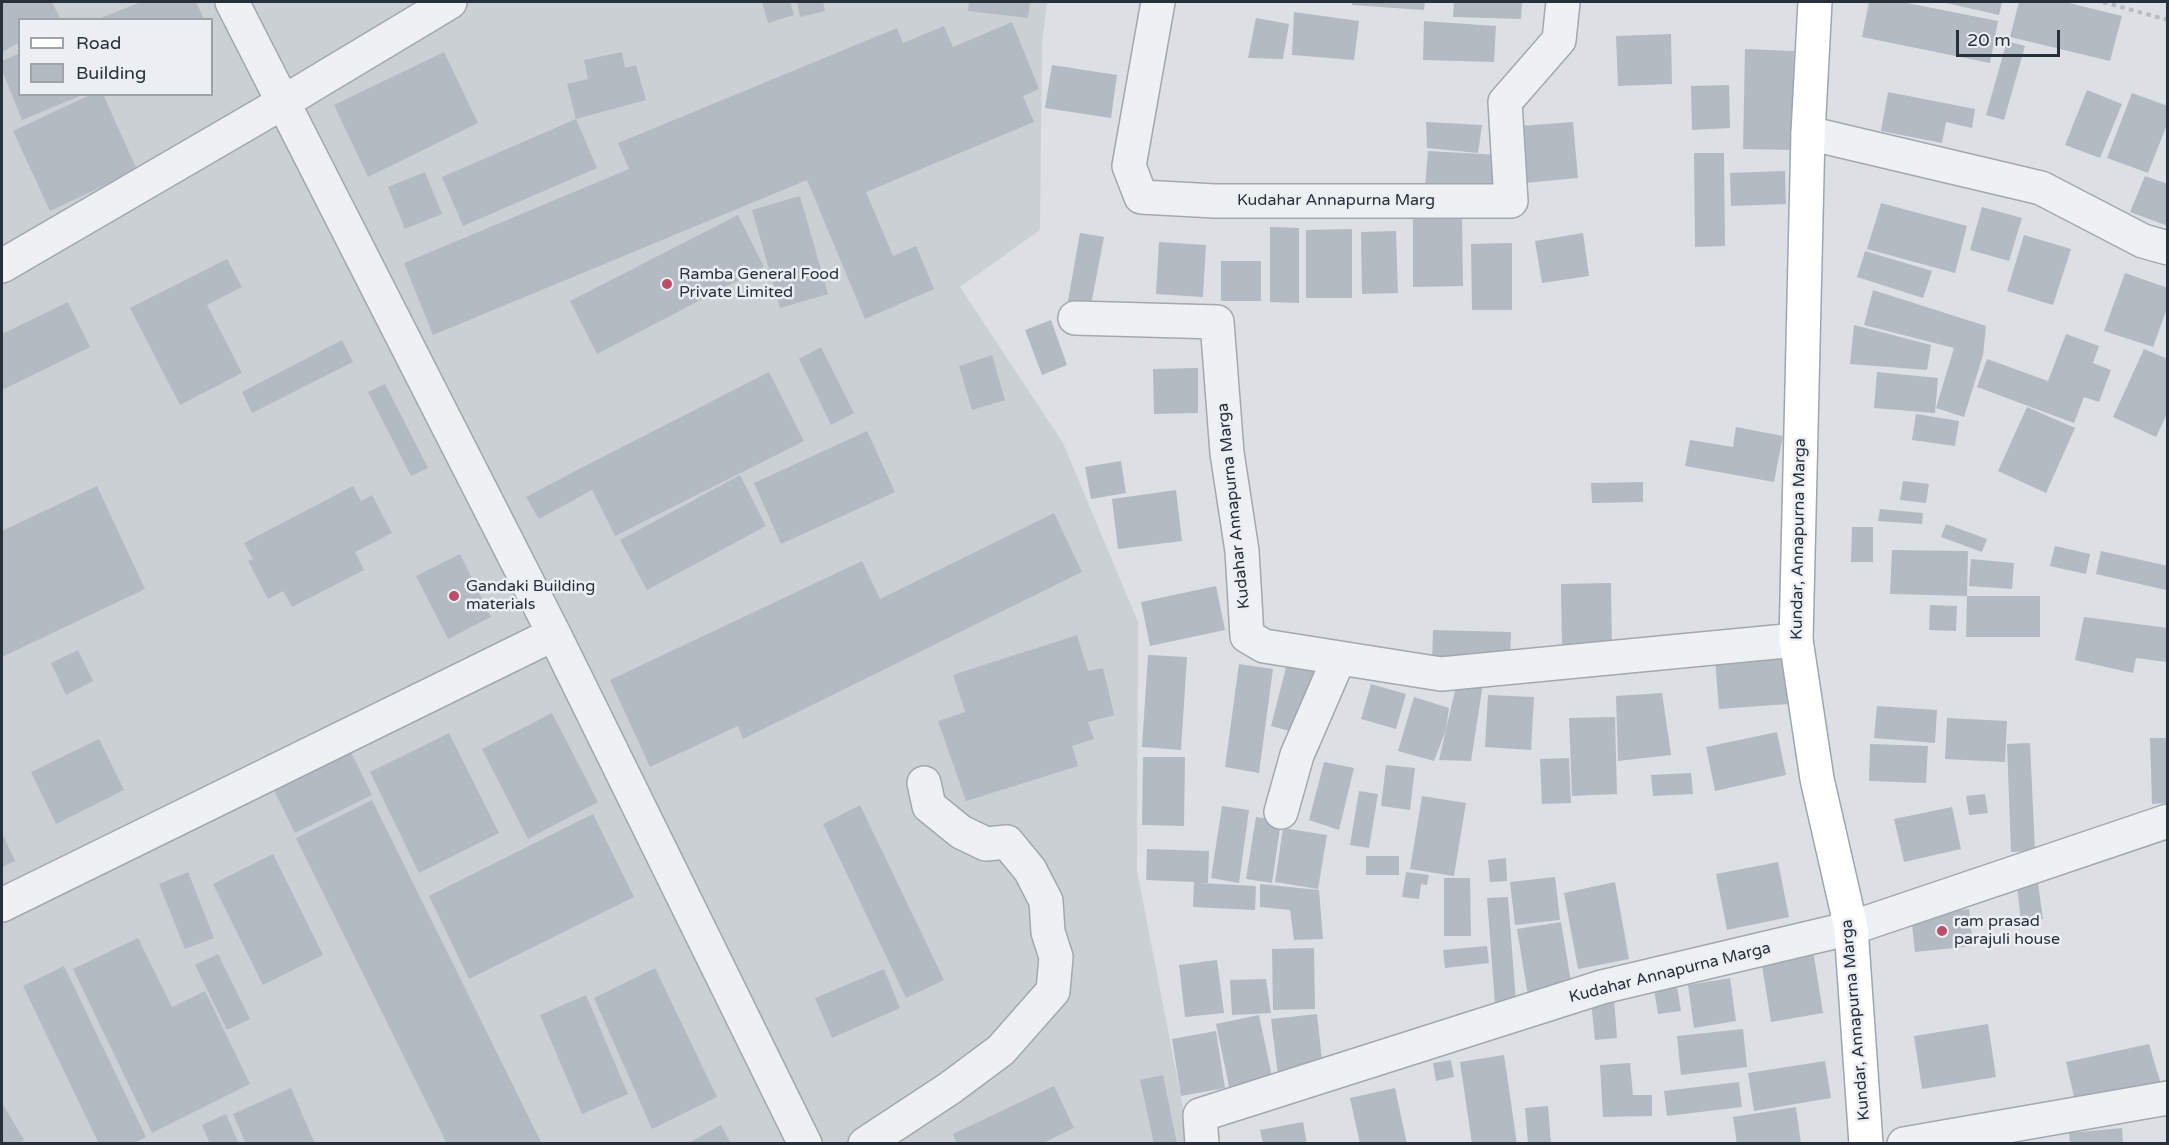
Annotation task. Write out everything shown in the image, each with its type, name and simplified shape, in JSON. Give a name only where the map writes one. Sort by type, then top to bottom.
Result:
[{"type":"main road","name":"Kundar, Annapurna Marga","points":[[1815,2],[1808,133],[1796,640],[1817,779],[1851,928],[1866,1143]]},
{"type":"street","points":[[232,2],[554,634],[805,1143]]},
{"type":"street","points":[[2,266],[450,2]]},
{"type":"street","name":"Kudahar Annapurna Marg","points":[[1158,2],[1129,166],[1141,197],[1238,201],[1511,201],[1505,102],[1559,39],[1563,2]]},
{"type":"street","points":[[1808,133],[2041,188],[2143,241],[2168,248]]},
{"type":"street","name":"Kudahar Annapurna Marga","points":[[1075,318],[1217,322],[1227,453],[1242,551],[1247,636],[1264,646],[1441,674],[1796,640]]},
{"type":"street","points":[[2,905],[554,634]]},
{"type":"street","points":[[1281,812],[1297,755],[1339,658]]},
{"type":"street","points":[[865,1143],[950,1088],[1001,1050],[1053,991],[1056,957],[1048,932],[1046,901],[1030,870],[1007,842],[986,844],[960,832],[929,806],[924,783]]},
{"type":"street","name":"Kudahar Annapurna Marga","points":[[1202,1143],[1200,1115],[1602,987],[1851,928],[2168,821]]},
{"type":"street","points":[[1904,1143],[2168,1098]]},
{"type":"path","points":[[2103,2],[2168,20]]},
{"type":"shaded area","points":[[2,2],[1047,2],[1042,43],[1040,230],[960,287],[1063,443],[1138,622],[1137,871],[1190,1143],[2,1143]]},
{"type":"building","points":[[2,2],[52,2],[60,18],[18,18],[18,43],[2,52]]},
{"type":"building","points":[[141,2],[196,2],[204,18],[101,18]]},
{"type":"building","points":[[762,2],[790,2],[794,15],[768,23]]},
{"type":"building","points":[[797,2],[823,2],[825,11],[800,17]]},
{"type":"building","points":[[969,2],[1030,2],[1028,18],[968,11]]},
{"type":"building","points":[[1352,2],[1425,2],[1424,10],[1352,5]]},
{"type":"building","points":[[1454,2],[1522,2],[1521,19],[1453,17]]},
{"type":"building","points":[[1869,2],[1902,2],[1998,21],[1990,63],[1862,37]]},
{"type":"building","points":[[1942,2],[2002,2],[1999,15]]},
{"type":"building","points":[[2019,2],[2065,2],[2122,16],[2110,61],[2010,37]]},
{"type":"building","points":[[1294,12],[1359,21],[1354,60],[1292,55]]},
{"type":"building","points":[[1256,18],[1289,24],[1283,59],[1248,58]]},
{"type":"building","points":[[1424,21],[1496,26],[1494,62],[1423,60]]},
{"type":"building","points":[[1012,22],[1039,89],[1023,96],[1034,122],[866,192],[893,256],[916,246],[934,289],[865,319],[807,180],[433,335],[404,263],[629,169],[618,143],[897,28],[903,43],[944,26],[953,47]]},
{"type":"building","points":[[1671,34],[1672,84],[1618,86],[1616,36]]},
{"type":"building","points":[[2007,41],[2025,46],[2004,120],[1986,115]]},
{"type":"building","points":[[1745,49],[1794,51],[1792,150],[1743,149]]},
{"type":"building","points":[[444,52],[478,123],[368,177],[334,105]]},
{"type":"building","points":[[622,52],[625,68],[636,65],[646,100],[576,119],[567,84],[588,79],[584,60]]},
{"type":"building","points":[[18,54],[18,96],[80,96],[22,120],[2,70],[2,61]]},
{"type":"building","points":[[1052,65],[1117,75],[1111,118],[1045,108]]},
{"type":"building","points":[[1729,85],[1730,128],[1692,130],[1691,86]]},
{"type":"building","points":[[2087,90],[2122,104],[2100,158],[2065,145]]},
{"type":"building","points":[[1888,92],[1975,109],[1972,128],[1946,122],[1942,143],[1881,131]]},
{"type":"building","points":[[2132,93],[2168,106],[2168,122],[2148,173],[2107,158]]},
{"type":"building","points":[[88,96],[104,96],[137,170],[50,211],[13,131]]},
{"type":"building","points":[[576,119],[597,168],[463,226],[442,177]]},
{"type":"building","points":[[1426,122],[1482,125],[1478,153],[1427,148]]},
{"type":"building","points":[[1573,122],[1578,178],[1524,183],[1520,126]]},
{"type":"building","points":[[1428,151],[1500,155],[1498,191],[1425,187]]},
{"type":"building","points":[[1694,153],[1724,153],[1725,246],[1695,247]]},
{"type":"building","points":[[1785,171],[1786,204],[1731,206],[1730,173]]},
{"type":"building","points":[[425,172],[442,214],[405,229],[388,187]]},
{"type":"building","points":[[2145,176],[2168,184],[2168,226],[2130,212]]},
{"type":"building","points":[[800,196],[828,294],[780,308],[752,210]]},
{"type":"building","points":[[1881,203],[1967,226],[1955,273],[1867,249]]},
{"type":"building","points":[[1982,207],[2022,218],[2009,261],[1970,250]]},
{"type":"building","name":"Ramba General Food Private Limited","points":[[738,215],[764,267],[597,354],[570,301]]},
{"type":"building","points":[[1462,218],[1463,286],[1413,287],[1413,219]]},
{"type":"building","points":[[1270,227],[1299,228],[1299,303],[1270,302]]},
{"type":"building","points":[[1352,229],[1352,298],[1306,298],[1306,230]]},
{"type":"building","points":[[1396,231],[1398,293],[1362,294],[1361,232]]},
{"type":"building","points":[[1080,233],[1104,237],[1090,310],[1067,306]]},
{"type":"building","points":[[1583,233],[1589,276],[1542,283],[1535,241]]},
{"type":"building","points":[[2024,235],[2071,249],[2053,305],[2007,291]]},
{"type":"building","points":[[1159,242],[1206,245],[1203,297],[1156,294]]},
{"type":"building","points":[[1512,243],[1512,310],[1472,310],[1471,244]]},
{"type":"building","points":[[1865,251],[1932,271],[1923,298],[1857,277]]},
{"type":"building","points":[[227,259],[242,287],[207,305],[242,373],[180,405],[130,308]]},
{"type":"building","points":[[1221,261],[1261,261],[1261,301],[1221,301]]},
{"type":"building","points":[[2125,273],[2168,288],[2168,306],[2153,347],[2104,331]]},
{"type":"building","points":[[1873,290],[1986,326],[1983,355],[1964,417],[1936,408],[1954,348],[1864,325]]},
{"type":"building","points":[[68,302],[90,347],[2,390],[2,334]]},
{"type":"building","points":[[1051,320],[1067,365],[1042,375],[1025,330]]},
{"type":"building","points":[[1854,325],[1931,345],[1927,370],[1850,364]]},
{"type":"building","points":[[2066,334],[2099,346],[2093,363],[2111,370],[2099,402],[2084,397],[2074,423],[1977,387],[1987,359],[2048,381]]},
{"type":"building","points":[[342,340],[353,362],[252,413],[242,392]]},
{"type":"building","points":[[821,347],[854,413],[831,425],[799,359]]},
{"type":"building","points":[[2144,349],[2168,359],[2168,412],[2156,437],[2113,417]]},
{"type":"building","points":[[992,355],[1005,400],[972,410],[959,366]]},
{"type":"building","points":[[1198,368],[1198,413],[1154,414],[1153,369]]},
{"type":"building","points":[[769,372],[804,441],[615,536],[592,490],[539,519],[526,497],[581,468]]},
{"type":"building","points":[[1877,372],[1938,378],[1935,413],[1874,408]]},
{"type":"building","points":[[385,384],[428,468],[411,476],[368,392]]},
{"type":"building","points":[[2027,407],[2075,428],[2046,493],[1998,471]]},
{"type":"building","points":[[1916,414],[1959,421],[1955,446],[1912,440]]},
{"type":"building","points":[[1736,427],[1783,436],[1774,482],[1685,466],[1690,440],[1733,447]]},
{"type":"building","points":[[867,431],[895,492],[781,544],[754,483]]},
{"type":"building","points":[[1121,461],[1126,493],[1091,499],[1085,467]]},
{"type":"building","points":[[740,475],[766,526],[647,590],[620,540]]},
{"type":"building","points":[[1903,481],[1929,484],[1926,503],[1900,500]]},
{"type":"building","points":[[1643,482],[1643,502],[1592,503],[1591,483]]},
{"type":"building","points":[[97,486],[145,589],[2,657],[2,531]]},
{"type":"building","points":[[353,486],[361,501],[372,495],[392,533],[355,552],[364,570],[292,607],[283,591],[268,599],[248,561],[253,559],[244,543]]},
{"type":"building","points":[[1176,490],[1182,541],[1118,549],[1112,499]]},
{"type":"building","points":[[1880,509],[1923,513],[1922,524],[1878,521]]},
{"type":"building","points":[[1054,513],[1082,572],[743,739],[738,726],[650,767],[610,680],[862,561],[880,599]]},
{"type":"building","points":[[1946,524],[1987,539],[1982,552],[1941,537]]},
{"type":"building","points":[[1852,527],[1873,527],[1873,562],[1851,562]]},
{"type":"building","points":[[2055,546],[2090,554],[2086,574],[2050,566]]},
{"type":"building","points":[[1892,550],[1968,551],[1967,596],[1890,594]]},
{"type":"building","points":[[2101,551],[2168,566],[2166,590],[2096,574]]},
{"type":"building","name":"Gandaki Building materials","points":[[460,554],[491,617],[448,639],[416,576]]},
{"type":"building","points":[[1971,559],[2014,563],[2012,589],[1969,586]]},
{"type":"building","points":[[1611,583],[1612,649],[1562,650],[1561,584]]},
{"type":"building","points":[[1216,586],[1225,630],[1150,646],[1141,602]]},
{"type":"building","points":[[1967,596],[2040,596],[2040,637],[1966,637]]},
{"type":"building","points":[[1930,605],[1957,606],[1956,631],[1929,630]]},
{"type":"building","points":[[2084,617],[2168,628],[2167,662],[2136,658],[2133,673],[2075,660]]},
{"type":"building","points":[[1433,630],[1511,632],[1510,664],[1432,663]]},
{"type":"building","points":[[1077,635],[1088,671],[1103,668],[1114,715],[1088,722],[1094,739],[1072,746],[1078,766],[966,801],[938,721],[965,712],[953,675]]},
{"type":"building","points":[[78,650],[93,681],[66,695],[51,663]]},
{"type":"building","points":[[1784,653],[1788,704],[1719,709],[1715,659]]},
{"type":"building","points":[[1148,655],[1187,657],[1181,750],[1142,747]]},
{"type":"building","points":[[1288,660],[1321,668],[1304,735],[1271,726]]},
{"type":"building","points":[[1239,664],[1273,669],[1259,773],[1225,767]]},
{"type":"building","points":[[1458,678],[1483,684],[1471,761],[1439,760],[1446,730],[1434,761],[1398,751],[1414,697],[1449,708],[1446,729]]},
{"type":"building","points":[[1371,684],[1406,694],[1396,729],[1361,719]]},
{"type":"building","points":[[1662,693],[1671,755],[1618,761],[1616,696]]},
{"type":"building","points":[[1488,695],[1534,697],[1531,750],[1485,747]]},
{"type":"building","points":[[1877,706],[1937,710],[1935,743],[1874,738]]},
{"type":"building","points":[[552,713],[598,802],[528,839],[482,749]]},
{"type":"building","points":[[1615,717],[1617,794],[1572,796],[1569,718]]},
{"type":"building","points":[[1947,718],[2007,721],[2005,762],[1945,759]]},
{"type":"building","points":[[1777,732],[1786,775],[1715,791],[1706,747]]},
{"type":"building","points":[[449,733],[499,833],[419,873],[370,772]]},
{"type":"building","points":[[2150,738],[2168,738],[2168,803],[2152,804]]},
{"type":"building","points":[[99,739],[124,790],[56,824],[31,772]]},
{"type":"building","points":[[346,742],[372,795],[295,833],[269,780]]},
{"type":"building","points":[[2030,743],[2035,851],[2011,852],[2007,744]]},
{"type":"building","points":[[1870,744],[1928,746],[1926,783],[1869,781]]},
{"type":"building","points":[[1143,757],[1185,757],[1184,826],[1142,825]]},
{"type":"building","points":[[1569,758],[1571,803],[1542,804],[1540,759]]},
{"type":"building","points":[[1324,762],[1354,768],[1339,830],[1309,820]]},
{"type":"building","points":[[1386,765],[1415,768],[1410,810],[1381,806]]},
{"type":"building","points":[[1691,773],[1693,794],[1653,796],[1651,775]]},
{"type":"building","points":[[1359,791],[1378,794],[1369,848],[1350,845]]},
{"type":"building","points":[[1985,794],[1988,813],[1969,815],[1966,796]]},
{"type":"building","points":[[1422,796],[1466,803],[1454,876],[1410,869]]},
{"type":"building","points":[[372,800],[542,1144],[447,1144],[296,838]]},
{"type":"building","points":[[860,805],[944,980],[906,998],[823,824]]},
{"type":"building","points":[[1222,806],[1249,810],[1239,883],[1211,878]]},
{"type":"building","points":[[1952,807],[1961,849],[1904,862],[1894,819]]},
{"type":"building","points":[[593,814],[634,897],[469,979],[429,896]]},
{"type":"building","points":[[1256,817],[1281,821],[1272,883],[1246,879]]},
{"type":"building","points":[[1283,828],[1327,835],[1318,889],[1275,882]]},
{"type":"building","points":[[2,833],[15,861],[2,867]]},
{"type":"building","points":[[1147,849],[1209,851],[1208,883],[1199,883],[1256,886],[1255,910],[1193,907],[1194,882],[1146,880]]},
{"type":"building","points":[[273,854],[323,955],[263,985],[213,884]]},
{"type":"building","points":[[1366,856],[1399,856],[1399,875],[1366,875]]},
{"type":"building","points":[[1506,858],[1507,881],[1490,882],[1488,860]]},
{"type":"building","points":[[1778,862],[1789,917],[1727,930],[1716,874]]},
{"type":"building","points":[[188,872],[214,938],[185,949],[159,884]]},
{"type":"building","points":[[1406,872],[1429,875],[1427,885],[1421,884],[1419,899],[1402,897]]},
{"type":"building","points":[[1555,877],[1560,920],[1515,925],[1510,882]]},
{"type":"building","points":[[1444,878],[1470,878],[1471,936],[1444,936]]},
{"type":"building","points":[[1615,882],[1629,959],[1578,969],[1564,893]]},
{"type":"building","points":[[2038,883],[2043,919],[2021,922],[2017,886]]},
{"type":"building","points":[[1260,884],[1319,890],[1323,939],[1294,940],[1290,910],[1260,907]]},
{"type":"building","points":[[1508,897],[1516,1002],[1495,1004],[1487,898]]},
{"type":"building","name":"ram prasad parajuli house","points":[[1969,909],[1973,946],[1915,952],[1911,915]]},
{"type":"building","points":[[1561,922],[1572,988],[1528,996],[1517,929]]},
{"type":"building","points":[[138,938],[172,1007],[205,991],[250,1084],[152,1133],[73,969]]},
{"type":"building","points":[[1487,946],[1489,963],[1445,968],[1443,950]]},
{"type":"building","points":[[1314,948],[1315,1009],[1273,1010],[1272,949]]},
{"type":"building","points":[[1813,950],[1823,1013],[1771,1022],[1761,959]]},
{"type":"building","points":[[218,954],[250,1019],[227,1030],[195,965]]},
{"type":"building","points":[[1217,960],[1224,1013],[1185,1017],[1179,965]]},
{"type":"building","points":[[64,966],[146,1137],[132,1144],[99,1144],[23,986]]},
{"type":"building","points":[[655,968],[717,1097],[652,1129],[594,998]]},
{"type":"building","points":[[884,969],[900,1008],[832,1038],[815,998]]},
{"type":"building","points":[[1675,974],[1681,1011],[1658,1014],[1652,977]]},
{"type":"building","points":[[1730,978],[1736,1021],[1694,1028],[1688,985]]},
{"type":"building","points":[[1266,979],[1271,1013],[1232,1015],[1230,980]]},
{"type":"building","points":[[586,995],[628,1094],[582,1114],[540,1015]]},
{"type":"building","points":[[1614,998],[1617,1038],[1595,1040],[1591,1001]]},
{"type":"building","points":[[1317,1014],[1323,1069],[1278,1075],[1271,1019]]},
{"type":"building","points":[[1259,1015],[1273,1082],[1230,1091],[1216,1024]]},
{"type":"building","points":[[1988,1024],[1996,1077],[1922,1089],[1914,1036]]},
{"type":"building","points":[[1743,1029],[1747,1067],[1681,1075],[1677,1036]]},
{"type":"building","points":[[1216,1031],[1225,1088],[1181,1096],[1172,1039]]},
{"type":"building","points":[[2149,1044],[2163,1091],[2076,1106],[2066,1062]]},
{"type":"building","points":[[1504,1055],[1517,1144],[1472,1144],[1460,1062]]},
{"type":"building","points":[[1451,1060],[1454,1077],[1436,1081],[1433,1063]]},
{"type":"building","points":[[1825,1061],[1831,1098],[1754,1111],[1748,1073]]},
{"type":"building","points":[[1630,1063],[1633,1095],[1652,1095],[1652,1116],[1603,1117],[1600,1065]]},
{"type":"building","points":[[1163,1075],[1177,1144],[1154,1144],[1140,1080]]},
{"type":"building","points":[[1739,1082],[1742,1107],[1667,1116],[1664,1091]]},
{"type":"building","points":[[1054,1086],[1074,1128],[1041,1144],[957,1144],[953,1134]]},
{"type":"building","points":[[291,1088],[315,1144],[246,1144],[233,1114]]},
{"type":"building","points":[[1395,1088],[1407,1144],[1360,1144],[1350,1098]]},
{"type":"building","points":[[2,1103],[24,1140],[17,1144],[2,1144]]},
{"type":"building","points":[[1548,1106],[1551,1144],[1528,1144],[1525,1108]]},
{"type":"building","points":[[1796,1107],[1801,1144],[1737,1144],[1733,1117]]},
{"type":"building","points":[[226,1114],[239,1144],[210,1144],[202,1125]]},
{"type":"building","points":[[1303,1122],[1307,1144],[1263,1144],[1260,1130]]},
{"type":"building","points":[[721,1125],[731,1144],[687,1144]]},
{"type":"building","points":[[2122,1128],[2123,1144],[2070,1144],[2069,1133]]},
{"type":"place","name":"Ramba General Food Private Limited","points":[[667,284]]},
{"type":"place","name":"Gandaki Building materials","points":[[454,596]]},
{"type":"place","name":"ram prasad parajuli house","points":[[1942,931]]}]
